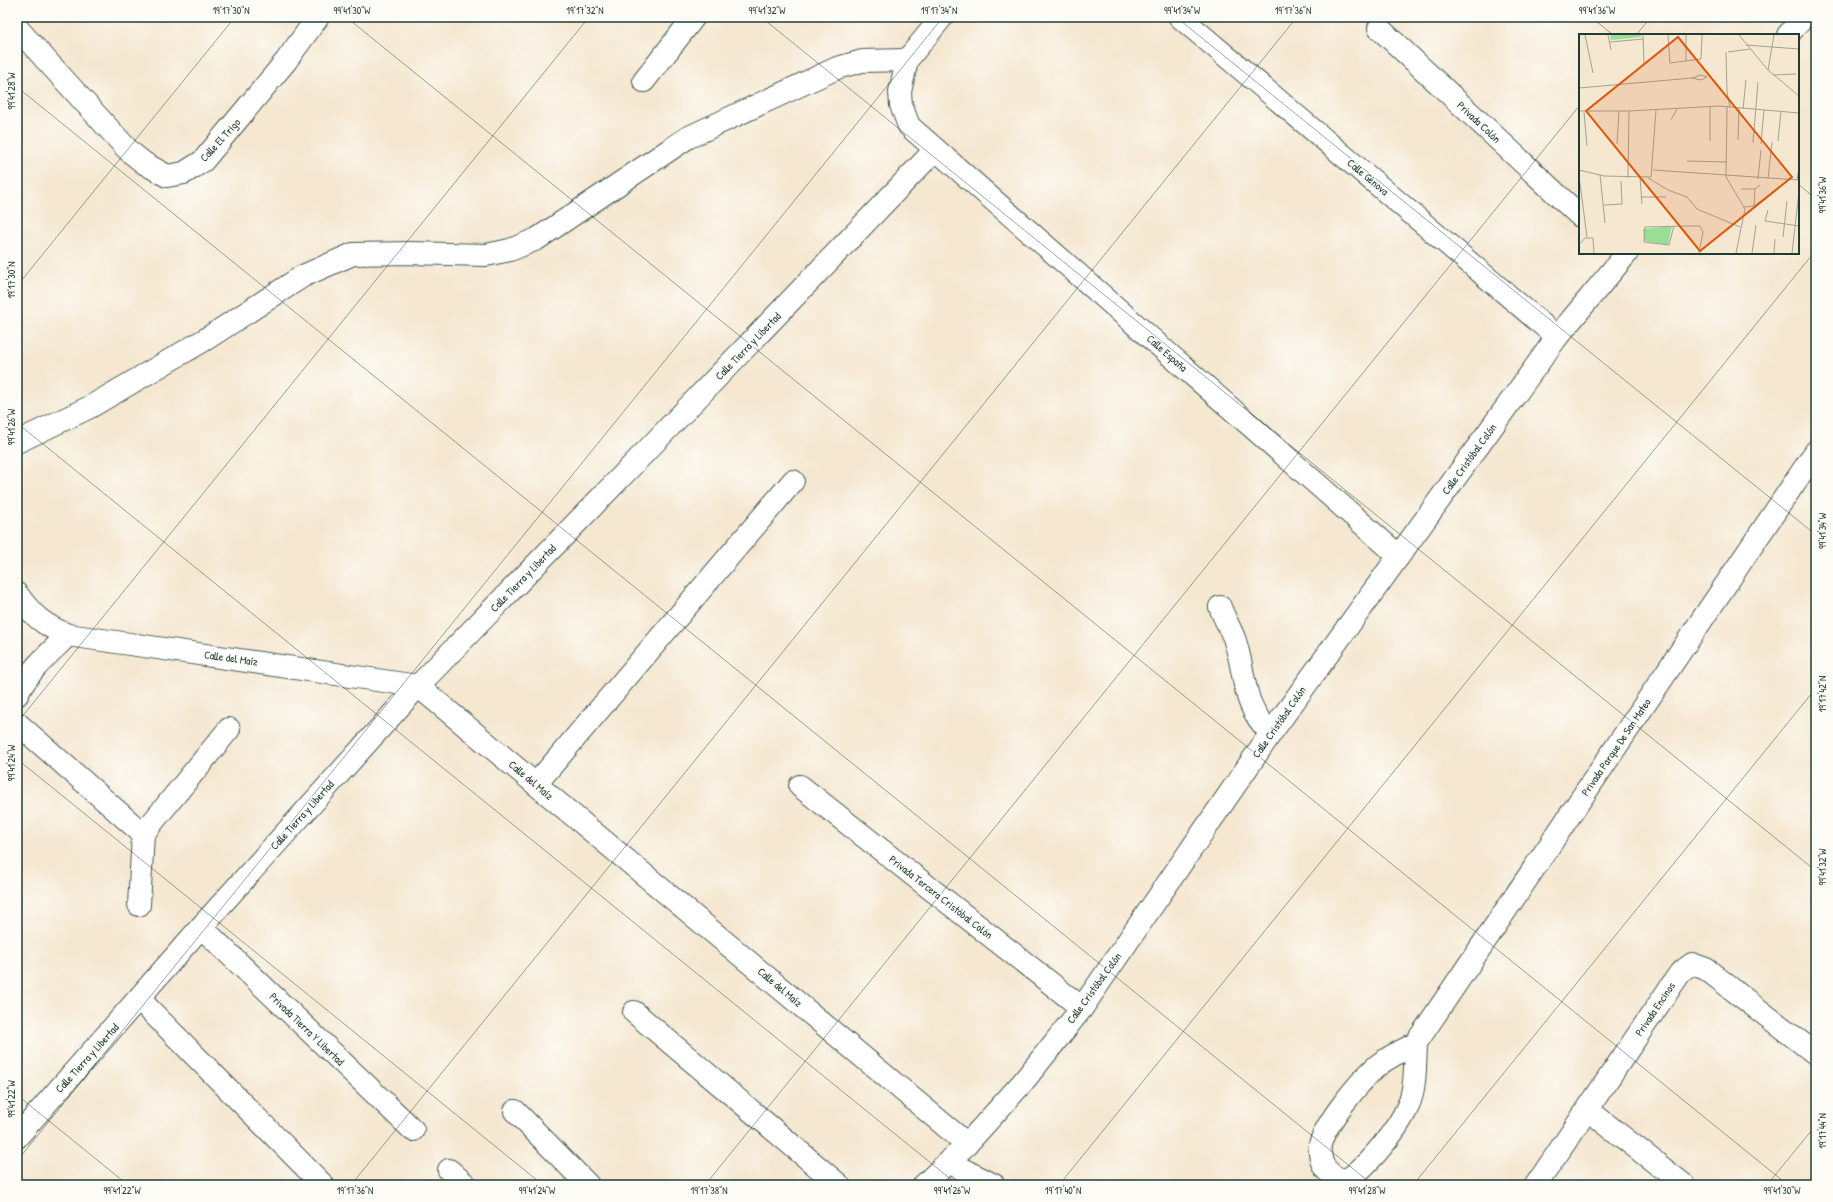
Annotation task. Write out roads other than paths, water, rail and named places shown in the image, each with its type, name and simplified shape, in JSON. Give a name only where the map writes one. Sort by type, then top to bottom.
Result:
[{"type":"street","name":"Calle El Trigo","points":[[17,28],[129,151],[144,163],[167,176],[184,173],[203,161],[286,61],[318,17]]},
{"type":"street","points":[[644,81],[694,17]]},
{"type":"street","points":[[935,150],[909,126],[901,105],[901,82],[907,60],[942,17]]},
{"type":"street","name":"Calle Génova","points":[[1180,17],[1557,337]]},
{"type":"street","points":[[1789,34],[1803,17]]},
{"type":"street","name":"Privada Colón","points":[[1379,28],[1579,215]]},
{"type":"street","points":[[17,442],[90,407],[206,339],[303,276],[336,261],[353,254],[410,253],[486,255],[510,250],[537,239],[687,138],[837,68],[862,61],[907,60]]},
{"type":"street","name":"Calle España","points":[[935,150],[1399,556]]},
{"type":"street","name":"Calle Tierra y Libertad","points":[[17,1137],[201,927],[418,686],[935,150]]},
{"type":"street","name":"Calle Cristóbal Colón","points":[[924,1185],[967,1144],[1023,1082],[1082,1008],[1272,733],[1399,556],[1557,337],[1624,254]]},
{"type":"street","name":"Privada Parque De San Mateo","points":[[1416,1043],[1413,1085],[1408,1107],[1389,1136],[1372,1158],[1348,1179],[1343,1180],[1331,1174],[1324,1167],[1320,1146],[1324,1134],[1341,1108],[1376,1067],[1391,1056],[1416,1043],[1816,451]]},
{"type":"street","points":[[536,784],[793,481]]},
{"type":"street","name":"Calle del Maíz","points":[[17,594],[31,613],[44,624],[68,635],[418,686],[967,1144]]},
{"type":"street","points":[[1220,607],[1234,638],[1250,704],[1260,723],[1272,733]]},
{"type":"street","points":[[17,695],[22,683],[29,674],[68,635]]},
{"type":"street","points":[[17,723],[143,834]]},
{"type":"street","points":[[139,905],[143,834],[229,729]]},
{"type":"street","name":"Privada Tercera Cristóbal Colón","points":[[800,786],[1082,1008]]},
{"type":"street","name":"Privada Tierra Y Libertad","points":[[201,927],[413,1130]]},
{"type":"street","name":"Privada Encinos","points":[[1536,1185],[1680,973],[1692,964],[1706,969],[1816,1054]]},
{"type":"street","points":[[139,999],[323,1185]]},
{"type":"street","points":[[634,1012],[839,1185]]},
{"type":"street","points":[[1588,1110],[1684,1185]]},
{"type":"street","points":[[515,1111],[588,1185]]},
{"type":"street","points":[[948,1162],[994,1185]]},
{"type":"street","points":[[450,1170],[466,1185]]}]
